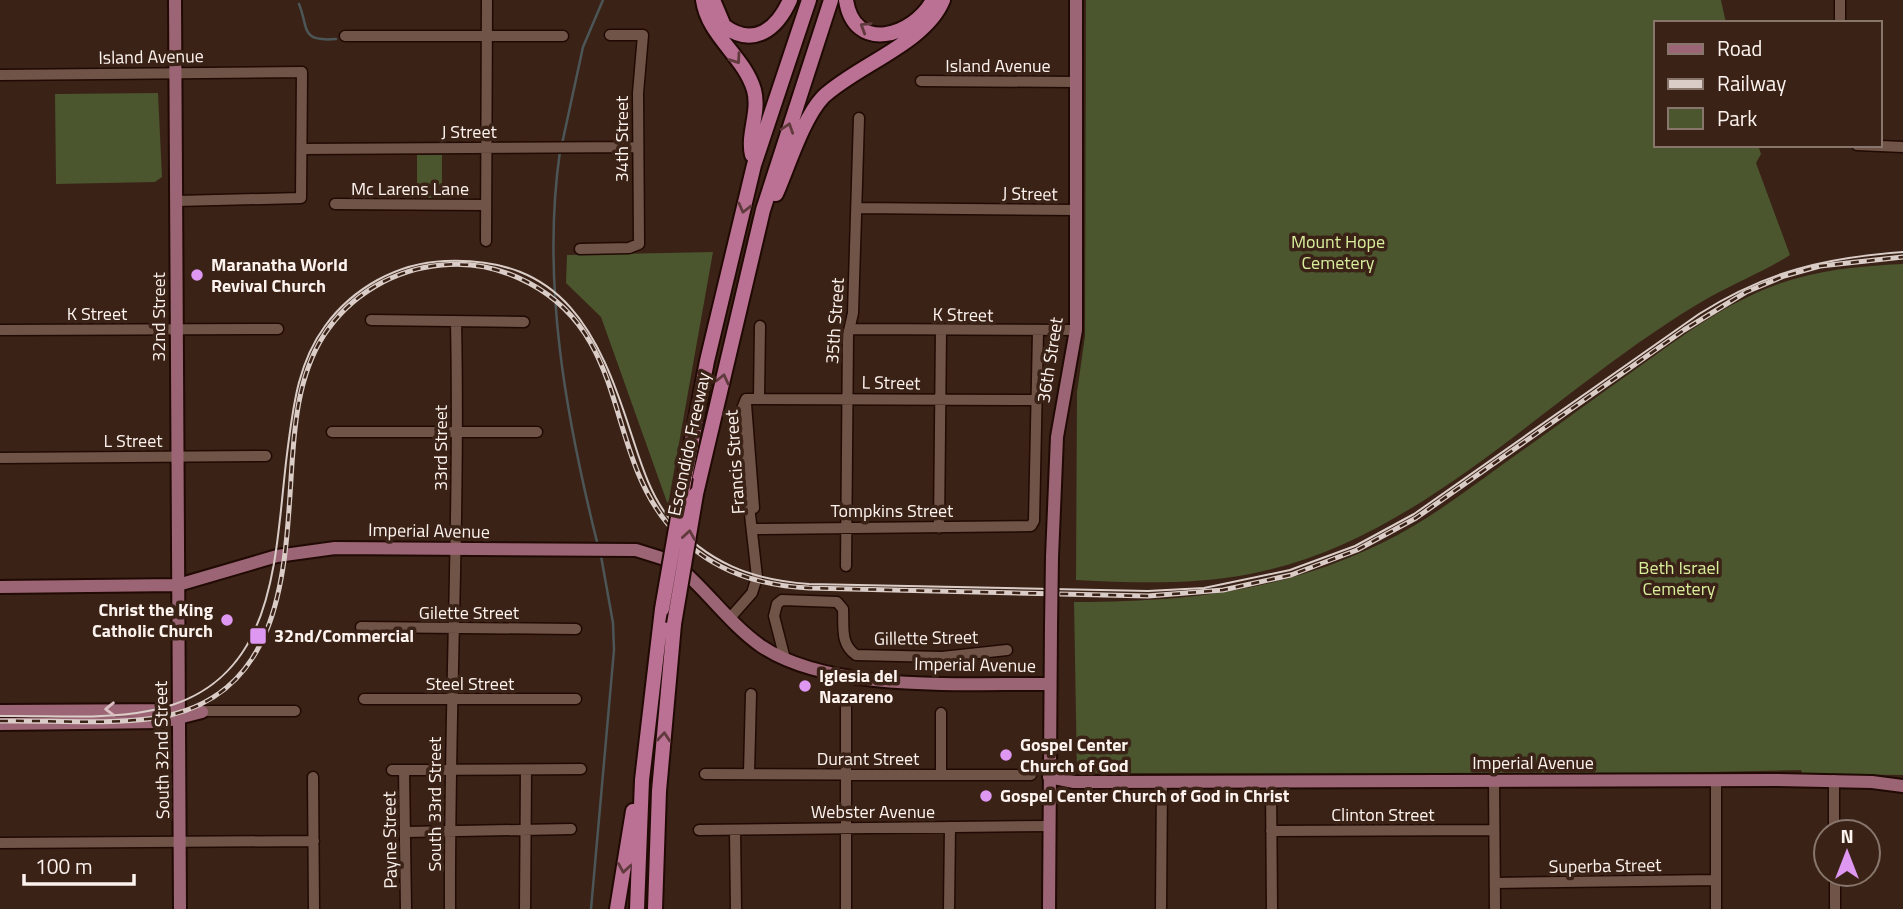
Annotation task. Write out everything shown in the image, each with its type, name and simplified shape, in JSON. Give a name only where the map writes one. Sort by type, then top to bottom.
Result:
[{"type":"highway","points":[[703,0],[710,23],[747,75],[754,90],[756,108],[750,148],[754,164]]},
{"type":"highway","points":[[713,0],[724,26],[747,36],[770,30],[790,0]]},
{"type":"highway","name":"Escondido Freeway","points":[[637,909],[642,780],[662,608],[685,477],[707,361],[754,164],[809,0]]},
{"type":"highway","name":"Escondido Freeway","points":[[658,905],[659,791],[674,624],[696,494],[755,240],[831,0]]},
{"type":"highway","points":[[846,0],[858,24],[881,35],[905,30],[923,15],[933,0]]},
{"type":"highway","points":[[755,240],[820,100],[840,82],[928,25],[943,0]]},
{"type":"highway","points":[[617,909],[633,809],[642,780]]},
{"type":"main road","name":"32nd Street","points":[[175,0],[179,634]]},
{"type":"main road","name":"36th Street","points":[[1048,684],[1057,438],[1076,330],[1076,0]]},
{"type":"main road","name":"Imperial Avenue","points":[[0,587],[178,586],[305,550],[335,548],[636,550],[668,560],[700,585],[730,618],[762,646],[804,666],[887,681],[1048,684],[1049,777],[1074,782],[1834,780],[1903,786]]},
{"type":"main road","name":"South 32nd Street","points":[[179,634],[180,909]]},
{"type":"main road","points":[[0,711],[178,714],[202,712]]},
{"type":"main road","points":[[0,724],[163,722],[178,714]]},
{"type":"main road","points":[[1049,777],[1049,909]]},
{"type":"street","points":[[486,241],[488,0]]},
{"type":"street","points":[[1840,0],[1840,21]]},
{"type":"street","name":"34th Street","points":[[580,249],[629,248],[639,244],[638,93],[643,35],[610,35]]},
{"type":"street","points":[[345,36],[563,36]]},
{"type":"street","name":"Island Avenue","points":[[0,75],[302,72],[302,149]]},
{"type":"street","name":"Island Avenue","points":[[921,81],[1075,82]]},
{"type":"street","name":"35th Street","points":[[846,566],[847,398],[859,118]]},
{"type":"street","points":[[1882,146],[1903,146]]},
{"type":"street","name":"J Street","points":[[302,149],[638,147]]},
{"type":"street","points":[[176,201],[301,198],[302,149]]},
{"type":"street","name":"Mc Larens Lane","points":[[335,204],[486,205]]},
{"type":"street","name":"J Street","points":[[857,208],[1076,210]]},
{"type":"street","points":[[371,320],[524,321]]},
{"type":"street","name":"33rd Street","points":[[452,699],[457,549],[456,322]]},
{"type":"street","name":"Francis Street","points":[[759,397],[760,326]]},
{"type":"street","name":"K Street","points":[[0,330],[278,329]]},
{"type":"street","name":"K Street","points":[[850,329],[1038,332],[1076,330]]},
{"type":"street","points":[[939,528],[941,330]]},
{"type":"street","name":"36th Street","points":[[1031,526],[1038,332]]},
{"type":"street","name":"Francis Street","points":[[730,618],[752,593],[757,582],[739,416],[746,399]]},
{"type":"street","name":"L Street","points":[[746,399],[1036,400]]},
{"type":"street","points":[[332,432],[537,432]]},
{"type":"street","name":"L Street","points":[[0,458],[266,456]]},
{"type":"street","name":"Tompkins Street","points":[[753,529],[1031,526]]},
{"type":"street","name":"Gillette Street","points":[[785,659],[774,616],[777,604],[782,600],[836,602],[843,609],[847,649],[856,655],[942,657],[1007,650]]},
{"type":"street","name":"Gilette Street","points":[[361,627],[576,629]]},
{"type":"street","points":[[749,774],[751,694]]},
{"type":"street","name":"Steel Street","points":[[364,699],[576,699]]},
{"type":"street","name":"South 33rd Street","points":[[450,909],[452,699]]},
{"type":"street","points":[[846,707],[846,909]]},
{"type":"street","points":[[202,712],[295,711]]},
{"type":"street","points":[[941,713],[941,774]]},
{"type":"street","points":[[393,770],[581,769]]},
{"type":"street","name":"Payne Street","points":[[404,770],[406,909]]},
{"type":"street","points":[[525,909],[526,770]]},
{"type":"street","name":"Durant Street","points":[[705,774],[1031,775]]},
{"type":"street","points":[[313,777],[314,909]]},
{"type":"street","points":[[1494,780],[1495,909]]},
{"type":"street","points":[[1716,780],[1716,909]]},
{"type":"street","points":[[1834,780],[1835,818]]},
{"type":"street","points":[[1161,909],[1162,782]]},
{"type":"street","points":[[1271,782],[1272,909]]},
{"type":"street","name":"Webster Avenue","points":[[699,830],[1047,826]]},
{"type":"street","points":[[949,909],[950,827]]},
{"type":"street","points":[[406,832],[571,829]]},
{"type":"street","points":[[735,830],[736,909]]},
{"type":"street","name":"Clinton Street","points":[[1271,831],[1494,830]]},
{"type":"street","points":[[0,843],[314,841]]},
{"type":"street","name":"Superba Street","points":[[1495,883],[1716,880]]},
{"type":"street","points":[[1835,888],[1835,909]]},
{"type":"green space","name":"Mount Hope Cemetery","points":[[1086,0],[1721,0],[1726,21],[1654,21],[1654,147],[1759,147],[1761,154],[1756,163],[1790,255],[1710,297],[1666,324],[1476,465],[1391,520],[1346,543],[1299,561],[1250,574],[1163,582],[1076,580],[1077,392],[1085,336]]},
{"type":"green space","points":[[158,93],[162,177],[155,182],[56,184],[55,94]]},
{"type":"green space","points":[[417,155],[442,155],[442,199],[417,199]]},
{"type":"green space","points":[[713,252],[668,505],[601,317],[566,283],[567,255]]},
{"type":"green space","name":"Beth Israel Cemetery","points":[[1903,264],[1903,775],[1802,774],[1801,770],[1619,774],[1077,773],[1074,602],[1155,600],[1232,591],[1270,583],[1346,559],[1429,517],[1679,338],[1740,301],[1804,276]]},
{"type":"waterway","points":[[562,144],[583,47],[603,0]]},
{"type":"waterway","points":[[299,4],[311,36],[336,39]]},
{"type":"waterway","points":[[560,151],[553,250],[555,300],[567,399],[598,546]]},
{"type":"waterway","points":[[591,909],[614,650],[613,623],[601,556]]},
{"type":"tram line","points":[[0,716],[93,716],[148,711],[191,697],[223,675],[246,647],[262,612],[272,575],[294,404],[308,356],[325,326],[349,300],[378,280],[410,267],[445,261],[486,263],[520,272],[548,287],[570,308],[589,333],[605,362],[646,476],[662,508],[699,547],[732,566],[768,578],[809,584],[1148,591],[1204,588],[1290,570],[1355,546],[1414,514],[1724,299],[1797,269],[1847,258],[1903,252]]},
{"type":"railway","points":[[0,721],[97,722],[155,718],[196,706],[228,687],[251,660],[267,629],[278,594],[285,556],[298,404],[315,351],[335,321],[360,296],[390,278],[407,272],[442,265],[498,270],[529,283],[561,305],[584,332],[600,362],[633,461],[647,493],[667,523],[682,539],[697,552],[731,571],[768,583],[809,588],[1148,596],[1223,590],[1291,575],[1357,550],[1416,518],[1684,330],[1746,292],[1784,276],[1820,266],[1903,257]]},
{"type":"place","name":"Maranatha World Revival Church","points":[[197,275]]},
{"type":"place","name":"Christ the King Catholic Church","points":[[227,620]]},
{"type":"place","name":"32nd/Commercial","points":[[258,636]]},
{"type":"place","name":"Iglesia del Nazareno","points":[[805,686]]},
{"type":"place","name":"Gospel Center Church of God","points":[[1006,755]]},
{"type":"place","name":"Gospel Center Church of God in Christ","points":[[986,796]]}]
